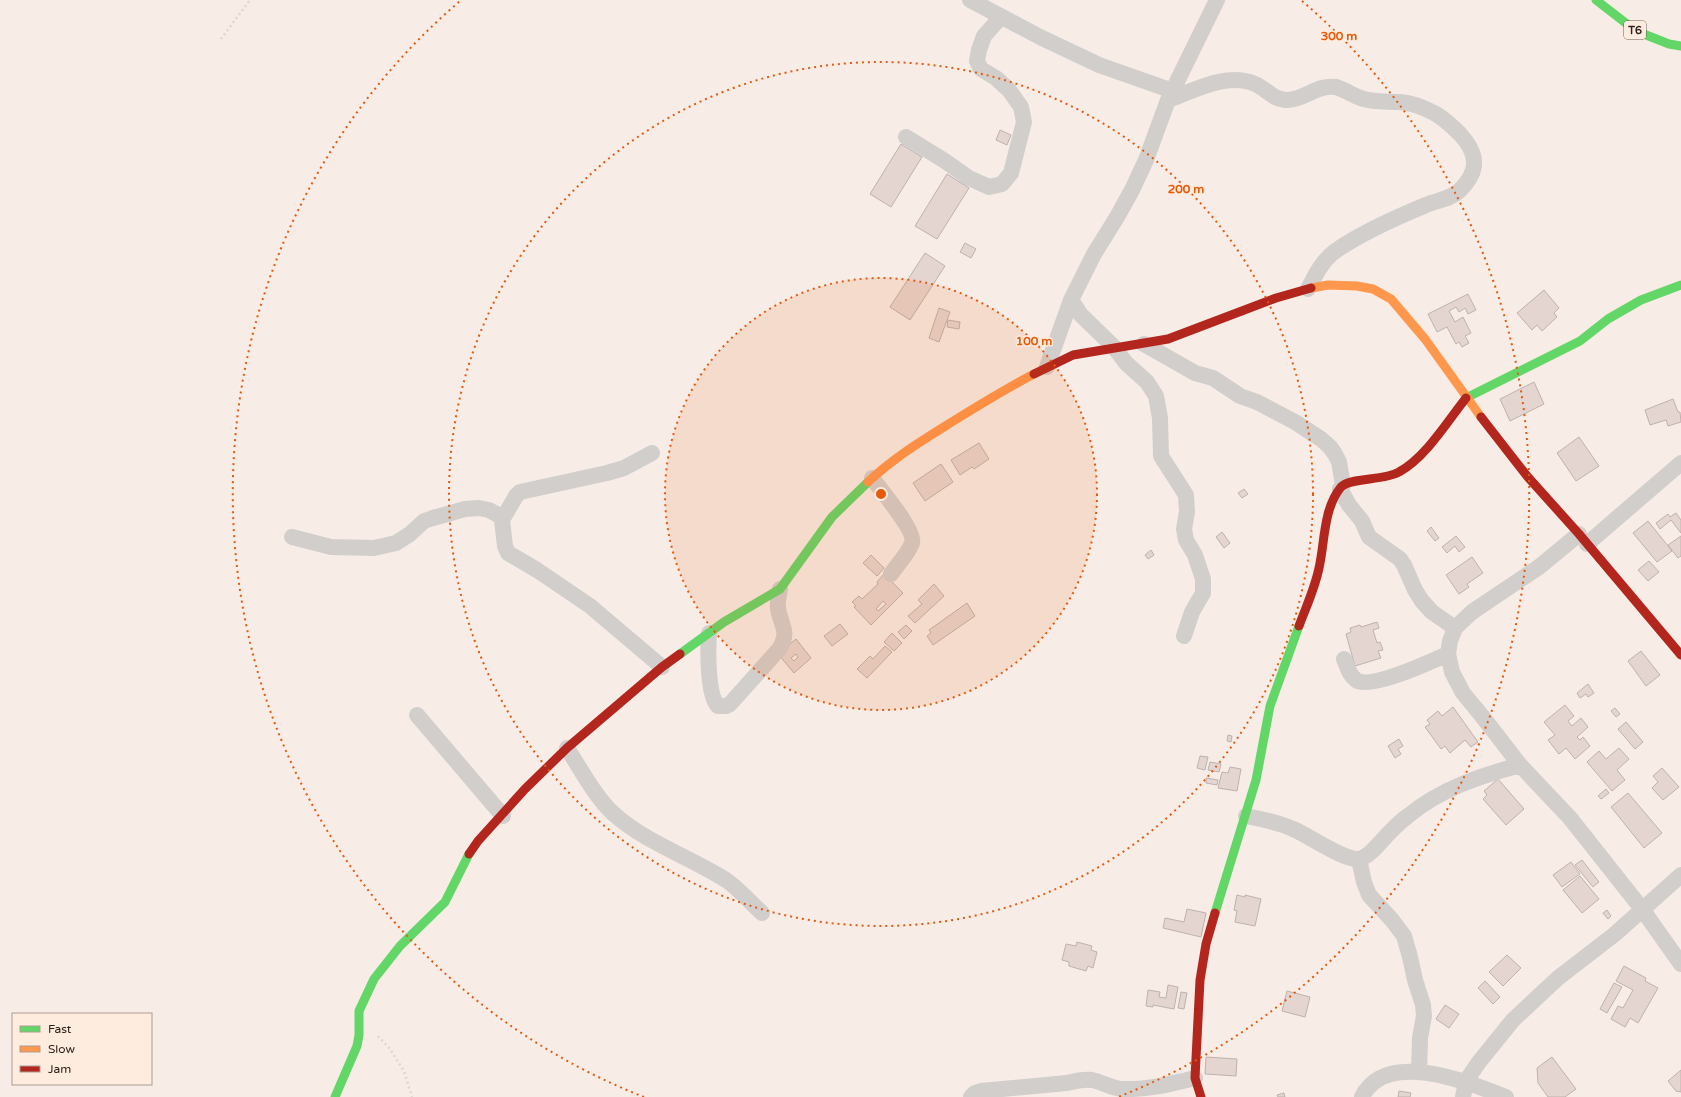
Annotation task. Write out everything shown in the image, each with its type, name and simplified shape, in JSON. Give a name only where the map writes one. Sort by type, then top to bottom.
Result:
[{"type":"main road","name":"T6","points":[[1596,0],[1636,31],[1669,44],[1681,46]]},
{"type":"main road","points":[[1201,1097],[1195,1078],[1200,980],[1206,944],[1224,880],[1246,816],[1256,780],[1270,706],[1319,569],[1331,503],[1341,487],[1352,481],[1377,479],[1398,473],[1414,462],[1467,397],[1580,341],[1608,319],[1641,300],[1681,285]]},
{"type":"main road","points":[[335,1097],[357,1046],[359,1035],[359,1011],[374,979],[400,946],[444,902],[452,891],[467,857],[478,841],[525,789],[567,748],[662,667],[709,634],[780,589],[832,517],[853,495],[891,462],[914,445],[1003,390],[1046,367],[1073,355],[1168,339],[1276,298],[1308,289],[1328,286],[1357,286],[1373,289],[1391,299],[1404,313],[1425,339],[1484,422],[1522,470],[1583,539],[1681,655]]},
{"type":"street","points":[[970,0],[1099,65],[1170,96],[1221,81],[1238,80],[1250,82],[1259,86],[1276,98],[1286,100],[1305,96],[1323,87],[1337,87],[1362,99],[1415,104],[1436,113],[1451,124],[1472,149],[1475,157],[1470,179],[1459,191],[1450,197],[1429,203],[1334,252],[1316,273],[1308,289]]},
{"type":"street","points":[[1046,367],[1072,300],[1094,254],[1132,190],[1146,160],[1170,96],[1217,0]]},
{"type":"street","points":[[906,137],[969,178],[989,187],[1002,184],[1011,173],[1024,122],[1021,107],[1008,90],[996,78],[981,70],[977,61],[984,36],[1001,16]]},
{"type":"street","points":[[1072,300],[1081,315],[1114,347],[1126,363],[1147,382],[1156,396],[1160,418],[1162,456],[1186,495],[1187,512],[1184,529],[1186,540],[1195,555],[1203,579],[1203,593],[1192,612],[1184,636]]},
{"type":"street","points":[[1144,344],[1195,374],[1213,378],[1240,396],[1257,402],[1295,422],[1330,447],[1339,462],[1341,487],[1349,505],[1362,521],[1369,537],[1400,558],[1415,590],[1422,600],[1432,612],[1455,628]]},
{"type":"street","points":[[502,520],[516,496],[520,492],[624,468],[652,453]]},
{"type":"street","points":[[1681,463],[1583,539],[1472,612],[1455,628],[1450,641],[1448,654],[1452,672],[1463,693],[1520,765],[1570,818],[1642,909],[1681,964]]},
{"type":"street","points":[[872,478],[901,517],[912,536],[912,543],[891,574]]},
{"type":"street","points":[[292,537],[331,547],[385,547],[396,543],[410,534],[424,521],[465,509],[478,508],[489,510],[500,516],[502,520],[505,546],[508,553],[537,570],[590,606],[662,667]]},
{"type":"street","points":[[709,634],[708,664],[714,699],[718,706],[726,706],[730,704],[783,643],[785,635],[778,609],[780,589]]},
{"type":"street","points":[[1344,659],[1349,672],[1357,680],[1364,682],[1378,681],[1448,654]]},
{"type":"street","points":[[417,715],[502,816]]},
{"type":"street","points":[[567,748],[604,804],[614,815],[644,835],[727,881],[762,912]]},
{"type":"street","points":[[1246,816],[1292,828],[1349,857],[1359,859],[1364,858],[1410,814],[1450,788],[1478,777],[1520,765]]},
{"type":"street","points":[[1359,859],[1364,882],[1370,895],[1404,936],[1410,957],[1415,980],[1423,1004],[1424,1016],[1420,1038],[1419,1072]]},
{"type":"street","points":[[1463,1097],[1466,1081],[1479,1062],[1513,1020],[1558,978],[1614,934],[1681,875]]},
{"type":"street","points":[[1362,1097],[1375,1081],[1396,1072],[1419,1072],[1440,1075],[1466,1081],[1506,1097]]},
{"type":"street","points":[[971,1097],[975,1093],[981,1091],[1052,1085],[1080,1080],[1091,1080],[1112,1088],[1123,1089],[1162,1087],[1195,1078]]},
{"type":"path","points":[[222,39],[250,0]]},
{"type":"path","points":[[358,1017],[370,1027],[390,1049],[404,1071],[412,1097]]},
{"type":"building","points":[[1000,130],[1011,135],[1007,145],[996,140]]},
{"type":"building","points":[[901,144],[922,157],[891,207],[870,194]]},
{"type":"building","points":[[947,174],[969,188],[937,239],[915,226]]},
{"type":"building","points":[[965,243],[976,249],[971,258],[960,252]]},
{"type":"building","points":[[925,253],[945,266],[910,320],[890,307]]},
{"type":"building","points":[[1544,290],[1559,308],[1554,313],[1557,317],[1542,331],[1537,325],[1532,330],[1517,313]]},
{"type":"building","points":[[1468,294],[1476,310],[1468,314],[1465,308],[1459,312],[1456,307],[1449,311],[1455,322],[1463,317],[1471,333],[1465,336],[1469,343],[1462,347],[1459,342],[1456,344],[1447,327],[1437,332],[1428,314]]},
{"type":"building","points":[[939,308],[950,312],[939,342],[929,338]]},
{"type":"building","points":[[948,320],[960,322],[959,329],[947,327]]},
{"type":"building","points":[[1534,382],[1544,404],[1510,421],[1500,399]]},
{"type":"building","points":[[1673,399],[1678,412],[1680,412],[1681,422],[1668,426],[1666,420],[1650,425],[1645,410]]},
{"type":"building","points":[[1579,437],[1599,466],[1576,481],[1557,453]]},
{"type":"building","points":[[979,443],[989,459],[974,469],[972,467],[960,475],[951,460]]},
{"type":"building","points":[[941,464],[953,482],[925,501],[913,483]]},
{"type":"building","points":[[1244,489],[1248,494],[1242,498],[1238,493]]},
{"type":"building","points":[[1676,513],[1681,520],[1681,533],[1671,520],[1660,529],[1656,523],[1668,514],[1670,517]]},
{"type":"building","points":[[1648,521],[1672,551],[1657,562],[1633,533]]},
{"type":"building","points":[[1431,527],[1439,538],[1435,541],[1427,531]]},
{"type":"building","points":[[1222,532],[1230,543],[1224,548],[1216,537]]},
{"type":"building","points":[[1456,536],[1465,547],[1459,552],[1455,546],[1447,553],[1442,547]]},
{"type":"building","points":[[1681,536],[1681,556],[1678,558],[1668,545]]},
{"type":"building","points":[[1151,550],[1154,555],[1148,559],[1145,555]]},
{"type":"building","points":[[871,555],[884,568],[877,576],[863,563]]},
{"type":"building","points":[[1472,557],[1483,573],[1467,584],[1469,587],[1459,594],[1446,575]]},
{"type":"building","points":[[1649,561],[1659,572],[1648,581],[1638,570]]},
{"type":"building","points":[[884,574],[903,593],[871,625],[854,607],[856,606],[852,602],[859,596],[862,599],[878,584],[877,582]],"holes":[[[883,601],[886,604],[878,611],[876,609]]]},
{"type":"building","points":[[934,584],[944,596],[915,623],[908,616],[922,604],[918,600]]},
{"type":"building","points":[[967,603],[975,616],[933,645],[927,636],[931,633],[929,630]]},
{"type":"building","points":[[1377,622],[1379,628],[1373,630],[1377,643],[1380,642],[1383,650],[1378,651],[1381,658],[1355,666],[1346,634],[1351,632],[1350,628],[1360,625],[1361,627]]},
{"type":"building","points":[[840,624],[848,634],[832,646],[824,636]]},
{"type":"building","points":[[906,625],[912,631],[904,639],[898,632]]},
{"type":"building","points":[[892,633],[902,643],[894,651],[884,642]]},
{"type":"building","points":[[796,639],[811,658],[794,673],[778,654]],"holes":[[[796,654],[798,657],[794,661],[791,658]]]},
{"type":"building","points":[[885,646],[892,652],[867,678],[857,669],[870,656],[873,659]]},
{"type":"building","points":[[1641,651],[1660,675],[1646,686],[1628,661]]},
{"type":"building","points":[[1588,684],[1594,693],[1588,697],[1586,694],[1580,698],[1577,693]]},
{"type":"building","points":[[1565,705],[1574,716],[1568,721],[1572,726],[1581,718],[1588,727],[1577,737],[1580,740],[1583,737],[1590,746],[1575,759],[1566,748],[1559,754],[1548,740],[1555,735],[1544,722]]},
{"type":"building","points":[[1453,707],[1478,742],[1471,747],[1465,740],[1450,753],[1445,746],[1441,749],[1425,727],[1430,724],[1427,720],[1438,711],[1442,716]]},
{"type":"building","points":[[1615,708],[1620,714],[1616,717],[1611,711]]},
{"type":"building","points":[[1626,722],[1643,742],[1635,749],[1618,729]]},
{"type":"building","points":[[1228,735],[1232,736],[1231,742],[1227,741]]},
{"type":"building","points":[[1399,739],[1403,746],[1398,749],[1401,754],[1395,758],[1388,746]]},
{"type":"building","points":[[1619,748],[1629,759],[1617,770],[1625,780],[1612,791],[1587,762],[1599,751],[1606,759]]},
{"type":"building","points":[[1200,756],[1208,757],[1205,770],[1197,768]]},
{"type":"building","points":[[1210,762],[1221,764],[1219,772],[1208,770]]},
{"type":"building","points":[[1230,767],[1241,769],[1237,791],[1218,788],[1222,772],[1228,773]]},
{"type":"building","points":[[1662,768],[1679,787],[1663,800],[1652,788],[1658,782],[1653,776]]},
{"type":"building","points":[[1206,778],[1218,780],[1217,785],[1206,783]]},
{"type":"building","points":[[1498,779],[1524,809],[1506,825],[1483,799],[1487,795],[1484,791]]},
{"type":"building","points":[[1606,789],[1609,793],[1601,799],[1598,796]]},
{"type":"building","points":[[1628,793],[1662,833],[1644,848],[1611,807]]},
{"type":"building","points":[[1582,860],[1599,882],[1593,887],[1575,865]]},
{"type":"building","points":[[1571,862],[1580,874],[1562,887],[1553,875]]},
{"type":"building","points":[[1580,876],[1599,899],[1582,913],[1563,890]]},
{"type":"building","points":[[1237,895],[1245,897],[1245,895],[1261,899],[1255,926],[1235,922],[1237,911],[1234,910]]},
{"type":"building","points":[[1187,909],[1206,913],[1201,937],[1163,928],[1165,918],[1184,922]]},
{"type":"building","points":[[1607,910],[1611,916],[1608,919],[1603,913]]},
{"type":"building","points":[[1077,942],[1092,946],[1091,950],[1097,952],[1093,968],[1088,966],[1086,971],[1069,966],[1069,962],[1062,960],[1066,944],[1076,946]]},
{"type":"building","points":[[1507,955],[1521,968],[1503,986],[1489,972]]},
{"type":"building","points":[[1624,966],[1646,978],[1645,981],[1658,988],[1638,1023],[1630,1018],[1625,1027],[1611,1019],[1618,1006],[1623,1008],[1633,990],[1616,981]]},
{"type":"building","points":[[1485,981],[1500,997],[1493,1004],[1478,988]]},
{"type":"building","points":[[1614,983],[1622,987],[1607,1013],[1600,1009]]},
{"type":"building","points":[[1168,985],[1178,987],[1174,1009],[1153,1005],[1153,1007],[1146,1006],[1148,990],[1160,992],[1159,997],[1166,998]]},
{"type":"building","points":[[1287,991],[1310,997],[1305,1017],[1282,1011]]},
{"type":"building","points":[[1181,992],[1187,993],[1184,1009],[1178,1008]]},
{"type":"building","points":[[1445,1005],[1459,1014],[1449,1028],[1436,1019]]},
{"type":"building","points":[[1206,1057],[1237,1059],[1236,1076],[1205,1074]]},
{"type":"building","points":[[1552,1057],[1576,1089],[1565,1097],[1548,1097],[1538,1083],[1537,1068]]},
{"type":"building","points":[[1681,1070],[1681,1092],[1676,1091],[1668,1081]]},
{"type":"building","points":[[1399,1091],[1411,1093],[1410,1097],[1398,1097]]},
{"type":"building","points":[[1284,1093],[1285,1097],[1278,1097],[1277,1095]]},
{"type":"traffic: fast","points":[[1596,0],[1636,31],[1669,44],[1681,46]]},
{"type":"traffic: fast","points":[[1466,398],[1580,341],[1608,319],[1641,300],[1681,285]]},
{"type":"traffic: fast","points":[[680,654],[724,622],[780,589],[832,517],[868,482]]},
{"type":"traffic: fast","points":[[1215,913],[1256,780],[1270,706],[1299,626]]},
{"type":"traffic: fast","points":[[335,1097],[357,1046],[359,1035],[359,1011],[374,979],[400,946],[445,902],[469,854]]},
{"type":"traffic: slow","points":[[1311,288],[1328,285],[1357,286],[1373,289],[1391,299],[1425,339],[1481,417]]},
{"type":"traffic: slow","points":[[868,482],[899,456],[984,402],[1034,374]]},
{"type":"traffic: jam","points":[[1034,374],[1073,355],[1168,339],[1276,298],[1311,288]]},
{"type":"traffic: jam","points":[[1299,626],[1313,590],[1317,575],[1331,505],[1341,487],[1345,484],[1359,480],[1393,475],[1409,465],[1436,438],[1466,398]]},
{"type":"traffic: jam","points":[[1481,417],[1527,476],[1579,534],[1681,655]]},
{"type":"traffic: jam","points":[[469,854],[478,841],[525,789],[567,748],[662,667],[680,654]]},
{"type":"traffic: jam","points":[[1201,1097],[1195,1078],[1200,980],[1206,944],[1215,913]]}]
